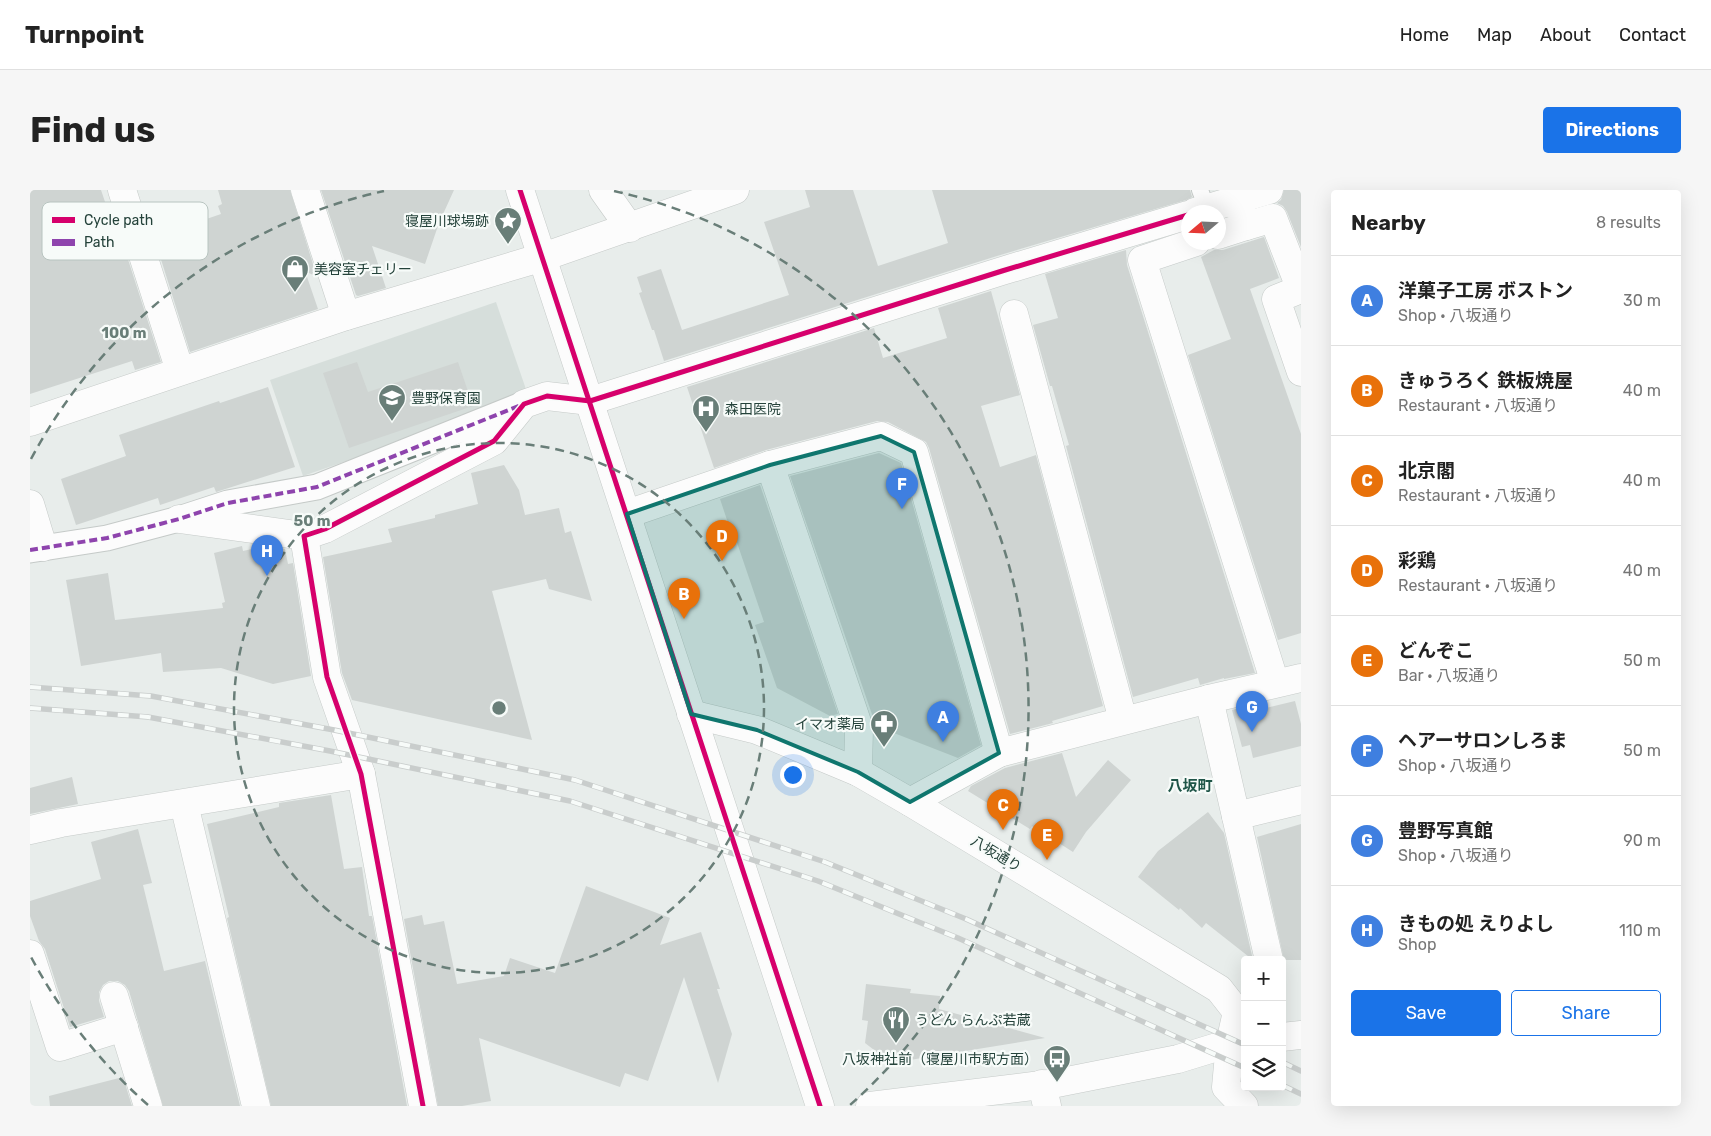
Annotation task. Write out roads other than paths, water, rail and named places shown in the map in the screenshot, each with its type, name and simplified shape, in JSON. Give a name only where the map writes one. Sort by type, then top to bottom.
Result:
[{"type":"street","points":[[122,190],[126,202]]},
{"type":"street","points":[[305,190],[346,316]]},
{"type":"street","points":[[520,190],[820,1106]]},
{"type":"street","points":[[604,190],[630,228]]},
{"type":"street","points":[[30,422],[346,316],[543,257],[736,190]]},
{"type":"street","points":[[1209,205],[1237,200],[1269,190]]},
{"type":"street","points":[[1237,200],[1246,226]]},
{"type":"street","points":[[30,504],[37,549],[107,538],[179,519],[228,503],[316,487],[547,396],[590,400],[1181,213]]},
{"type":"street","points":[[1226,232],[1272,218],[1301,289],[1276,300],[1301,372]]},
{"type":"street","points":[[910,802],[999,753],[1288,680],[1142,260],[1181,247]]},
{"type":"street","points":[[144,260],[180,371]]},
{"type":"street","points":[[1014,314],[1124,720]]},
{"type":"street","points":[[179,519],[304,536],[325,529],[494,441],[524,404]]},
{"type":"street","points":[[627,514],[770,465],[881,436],[914,452],[999,753]]},
{"type":"street","points":[[770,465],[859,728],[858,772]]},
{"type":"street","points":[[304,536],[327,676],[361,774],[422,1106]]},
{"type":"street","points":[[1209,699],[1268,956]]},
{"type":"street","name":"八坂通り","points":[[691,714],[757,730],[858,772],[910,802],[1218,989],[1237,1012],[1237,1042]]},
{"type":"street","points":[[30,830],[61,823],[361,774]]},
{"type":"street","points":[[1236,816],[1301,800]]},
{"type":"street","points":[[184,804],[256,1106]]},
{"type":"street","points":[[30,954],[38,1004],[60,1048],[124,1027]]},
{"type":"street","points":[[114,996],[148,1106]]},
{"type":"street","points":[[1286,1037],[1301,1035]]},
{"type":"street","points":[[870,1106],[1044,1095],[1178,1060],[1237,1042]]},
{"type":"street","points":[[1237,1042],[1226,1087],[1244,1106]]},
{"type":"railway","points":[[30,687],[151,696],[334,730],[575,780],[825,862],[966,919],[1241,1043]]},
{"type":"railway","points":[[30,708],[148,717],[330,751],[570,801],[818,881],[958,938],[1241,1066]]},
{"type":"railway","points":[[1286,1064],[1301,1071]]},
{"type":"railway","points":[[1286,1087],[1301,1094]]},
{"type":"place","name":"寝屋川球場跡","points":[[508,245]]},
{"type":"place","name":"美容室チェリー","points":[[295,293]]},
{"type":"place","name":"豊野保育園","points":[[392,422]]},
{"type":"place","name":"森田医院","points":[[706,433]]},
{"type":"place","name":"ヘアーサロンしろま","points":[[902,509]]},
{"type":"place","name":"彩鶏","points":[[722,561]]},
{"type":"place","name":"きもの処 えりよし","points":[[267,576]]},
{"type":"place","name":"きゅうろく 鉄板焼屋","points":[[684,619]]},
{"type":"place","name":"豊野写真館","points":[[1252,732]]},
{"type":"place","name":"洋菓子工房 ボストン","points":[[943,742]]},
{"type":"place","name":"イマオ薬局","points":[[884,748]]},
{"type":"place","name":"北京閣","points":[[1003,830]]},
{"type":"place","name":"どんぞこ","points":[[1047,860]]},
{"type":"place","name":"うどん らんぷ若蔵","points":[[896,1044]]},
{"type":"place","name":"八坂神社前（寝屋川市駅方面）","points":[[1057,1083]]},
{"type":"district","name":"八坂町","points":[[1190,786]]}]
